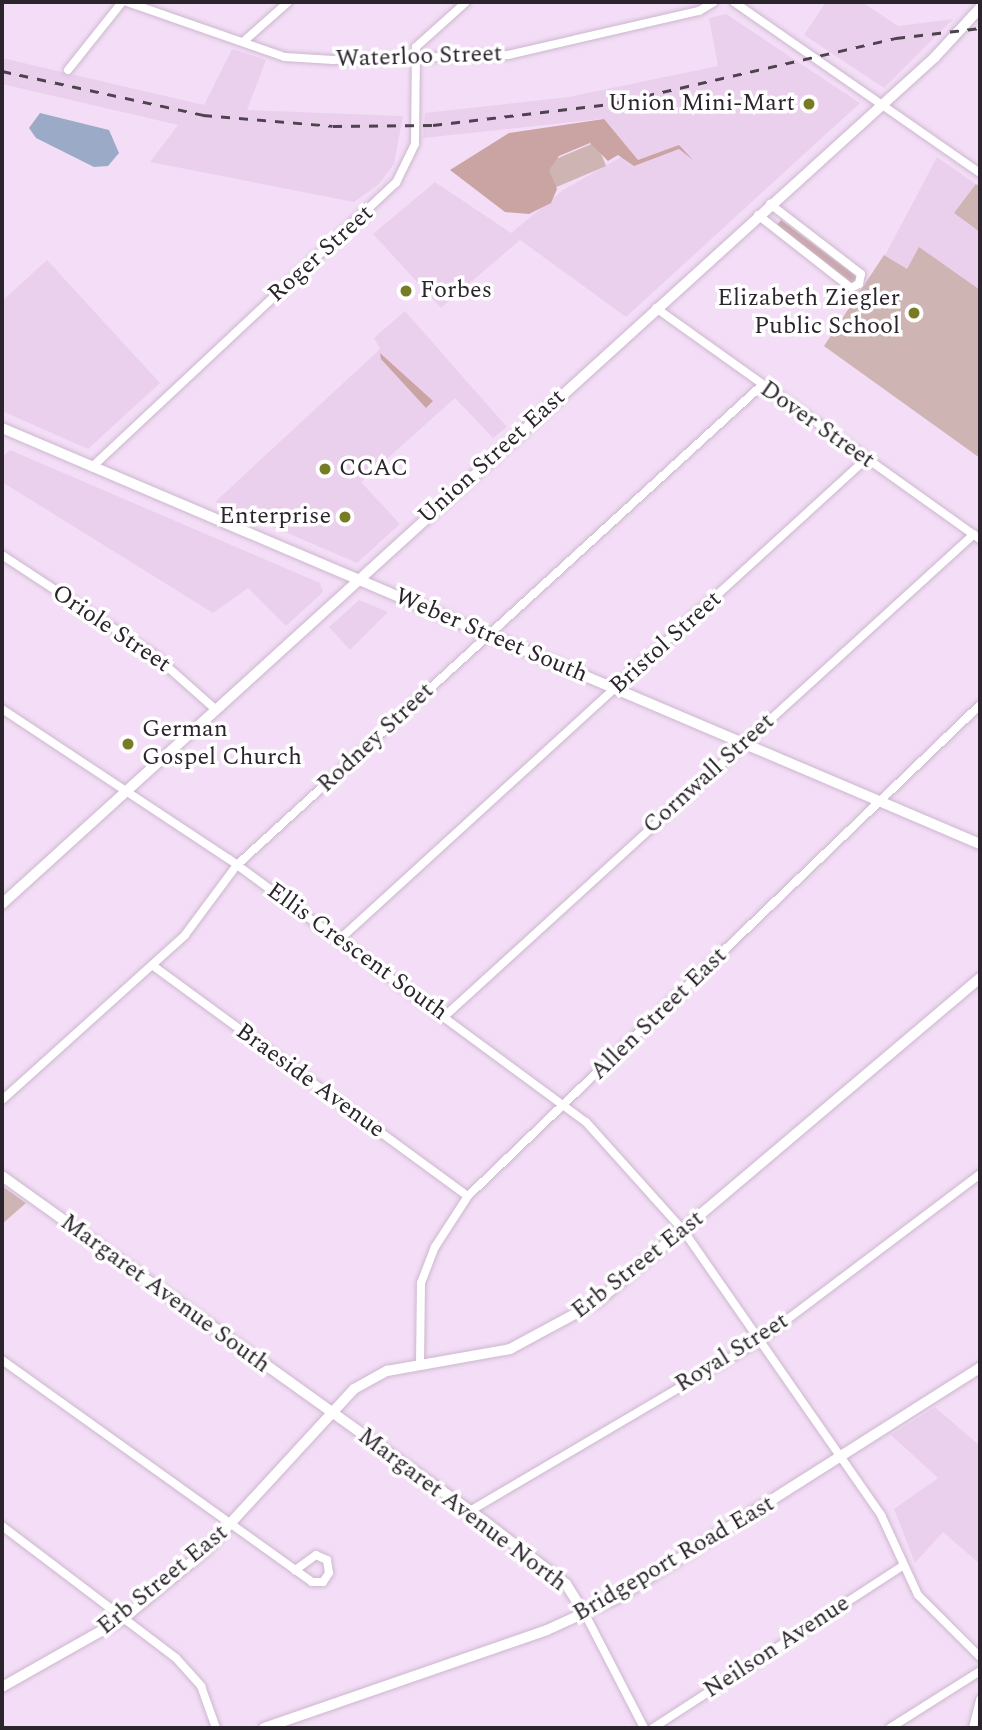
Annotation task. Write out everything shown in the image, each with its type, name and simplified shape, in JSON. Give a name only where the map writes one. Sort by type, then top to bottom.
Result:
[{"type":"main road","name":"Union Street East","points":[[2,904],[758,215],[980,8]]},
{"type":"main road","name":"Weber Street South","points":[[4,432],[744,742],[980,844]]},
{"type":"main road","name":"Erb Street East","points":[[2,1687],[124,1618],[231,1526],[330,1410],[372,1378],[420,1364],[534,1340],[597,1302],[980,978]]},
{"type":"main road","name":"Margaret Avenue South","points":[[2,1176],[330,1410]]},
{"type":"main road","name":"Bridgeport Road East","points":[[264,1728],[585,1614],[841,1459],[980,1368]]},
{"type":"main road","name":"Margaret Avenue North","points":[[330,1410],[566,1584],[585,1614]]},
{"type":"street","name":"Waterloo Street","points":[[124,2],[300,60],[508,55],[699,11],[714,2]]},
{"type":"street","points":[[68,70],[124,2]]},
{"type":"street","points":[[243,42],[288,2]]},
{"type":"street","points":[[412,58],[466,2]]},
{"type":"street","points":[[734,2],[980,173]]},
{"type":"street","name":"Roger Street","points":[[92,467],[396,183],[415,144],[412,58]]},
{"type":"street","points":[[758,215],[850,288],[859,284],[861,274],[770,204]]},
{"type":"street","name":"Dover Street","points":[[656,308],[761,386],[977,537]]},
{"type":"street","name":"Rodney Street","points":[[2,1100],[185,935],[237,865],[761,386]]},
{"type":"street","name":"Bristol Street","points":[[340,939],[866,459]]},
{"type":"street","name":"Cornwall Street","points":[[446,1015],[744,742],[977,537]]},
{"type":"street","name":"Oriole Street","points":[[2,555],[153,654],[215,709]]},
{"type":"street","name":"Allen Street East","points":[[420,1364],[421,1283],[468,1196],[883,802],[980,705]]},
{"type":"street","name":"Ellis Crescent South","points":[[2,709],[130,790],[566,1104],[684,1230],[881,1515],[902,1566],[934,1616],[980,1657]]},
{"type":"street","name":"Braeside Avenue","points":[[152,965],[468,1196]]},
{"type":"street","name":"Royal Street","points":[[470,1511],[760,1340],[980,1174]]},
{"type":"street","points":[[2,1360],[295,1570]]},
{"type":"street","points":[[2,1525],[124,1618],[201,1686],[216,1728]]},
{"type":"street","name":"Neilson Avenue","points":[[653,1728],[902,1566]]},
{"type":"street","name":"Margaret Avenue North","points":[[585,1614],[644,1728]]},
{"type":"street","points":[[890,1728],[980,1671]]},
{"type":"street","points":[[973,1728],[980,1700]]},
{"type":"shaded area","points":[[826,2],[862,2],[898,26],[953,19],[884,88],[804,35]]},
{"type":"shaded area","points":[[726,14],[860,103],[626,317],[520,240],[441,308],[373,234],[435,182],[511,233],[563,190],[628,153],[601,119],[423,138],[425,113],[568,97],[718,66],[709,18]]},
{"type":"shaded area","points":[[232,49],[266,60],[247,110],[403,116],[394,164],[379,184],[354,202],[150,162],[178,125],[2,84],[2,58],[204,105]]},
{"type":"shaded area","points":[[604,119],[638,160],[679,145],[693,160],[679,149],[634,166],[618,155],[608,161],[590,143],[559,156],[549,170],[557,189],[551,203],[529,214],[505,212],[450,170],[509,133]]},
{"type":"shaded area","points":[[596,142],[606,166],[554,188],[544,164]]},
{"type":"shaded area","name":"Elizabeth Ziegler Public School","points":[[937,157],[980,187],[980,458],[824,346],[872,280]]},
{"type":"shaded area","points":[[976,184],[980,187],[980,232],[954,213]]},
{"type":"shaded area","points":[[781,220],[857,277],[852,283],[777,225]]},
{"type":"shaded area","name":"Elizabeth Ziegler Public School","points":[[919,247],[980,290],[980,458],[824,346],[884,255],[907,269]]},
{"type":"shaded area","points":[[47,260],[160,383],[88,449],[2,411],[2,301]]},
{"type":"shaded area","points":[[405,311],[507,427],[493,438],[455,398],[361,482],[400,524],[357,563],[215,502],[380,349],[374,338]]},
{"type":"shaded area","points":[[380,353],[433,401],[426,408],[381,359]]},
{"type":"shaded area","points":[[10,450],[320,583],[323,592],[286,626],[248,588],[213,613],[2,482],[2,457]]},
{"type":"shaded area","points":[[359,600],[388,612],[350,650],[329,627]]},
{"type":"shaded area","points":[[2,1186],[26,1203],[2,1224]]},
{"type":"shaded area","points":[[935,1407],[980,1446],[980,1564],[943,1532],[915,1563],[894,1509],[938,1478],[891,1435]]},
{"type":"water","points":[[40,113],[109,130],[119,153],[108,166],[94,167],[36,138],[29,128]]},
{"type":"railway","points":[[2,71],[203,115],[333,126],[433,125],[610,104],[896,38],[980,28]]},
{"type":"place","name":"Union Mini-Mart","points":[[809,104]]},
{"type":"place","name":"Forbes","points":[[406,291]]},
{"type":"place","name":"Elizabeth Ziegler Public School","points":[[914,313]]},
{"type":"place","name":"CCAC","points":[[325,469]]},
{"type":"place","name":"Enterprise","points":[[345,517]]},
{"type":"place","name":"German Gospel Church","points":[[128,744]]}]
